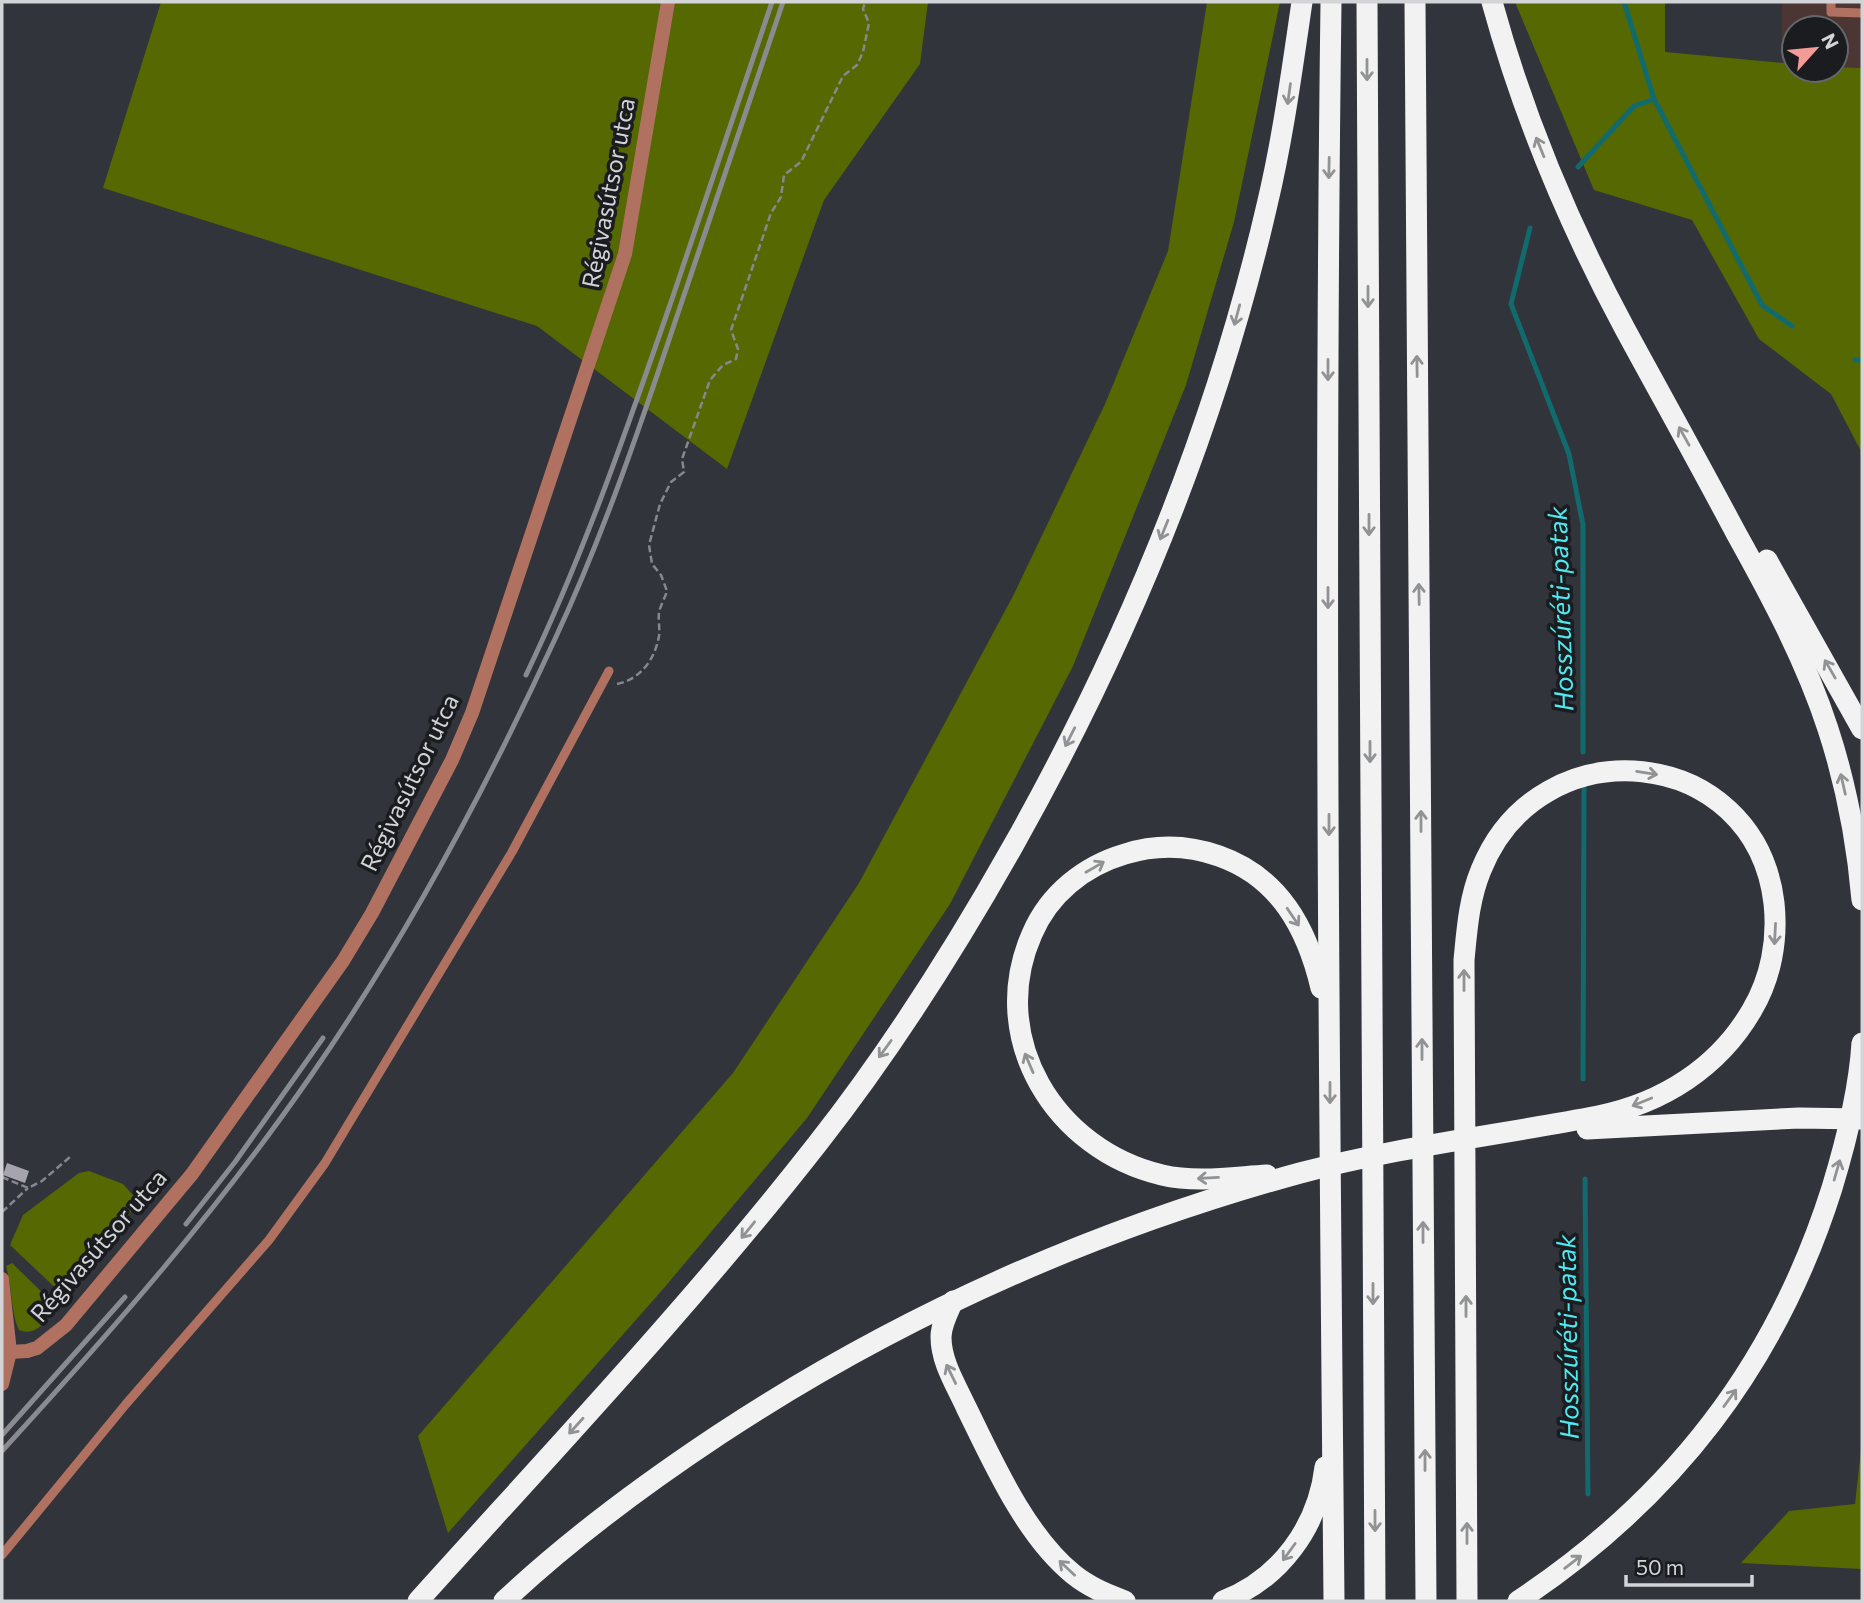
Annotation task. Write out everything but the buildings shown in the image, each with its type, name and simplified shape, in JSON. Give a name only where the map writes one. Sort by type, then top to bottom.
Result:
[{"type":"highway","points":[[418,1601],[736,1245],[821,1140],[924,993],[974,914],[1044,790],[1117,644],[1176,502],[1227,353],[1267,206],[1288,104],[1302,2]]},
{"type":"highway","points":[[1331,2],[1327,277],[1334,1601]]},
{"type":"highway","points":[[1367,2],[1376,1601]]},
{"type":"highway","points":[[1415,2],[1426,1601]]},
{"type":"highway","points":[[1492,2],[1521,98],[1580,237],[1623,326],[1774,603],[1828,728],[1853,831],[1862,900]]},
{"type":"highway","points":[[1717,496],[1761,550],[1862,729]]},
{"type":"highway","points":[[504,1601],[552,1556],[654,1477],[778,1395],[903,1325],[953,1301],[1130,1225],[1301,1173],[1391,1152],[1508,1133],[1607,1114],[1638,1105],[1685,1082],[1706,1067],[1736,1036],[1759,997],[1774,949],[1776,922],[1769,874],[1750,837],[1722,805],[1704,792],[1668,777],[1615,770],[1580,776],[1546,792],[1507,824],[1482,867],[1469,910],[1464,960],[1467,1601]]},
{"type":"highway","points":[[1301,1173],[1192,1179],[1163,1176],[1126,1163],[1097,1146],[1067,1121],[1037,1079],[1018,1029],[1018,979],[1024,952],[1040,917],[1051,900],[1078,877],[1108,859],[1141,849],[1174,846],[1203,850],[1232,860],[1256,874],[1276,893],[1296,920],[1314,959],[1329,1025]]},
{"type":"highway","points":[[1518,1601],[1572,1563],[1637,1508],[1668,1477],[1703,1434],[1770,1335],[1817,1235],[1846,1137],[1862,1043]]},
{"type":"highway","points":[[1508,1133],[1799,1118],[1862,1119]]},
{"type":"highway","points":[[953,1301],[941,1336],[945,1362],[1007,1487],[1050,1552],[1094,1589],[1125,1601]]},
{"type":"highway","points":[[1223,1601],[1258,1584],[1278,1567],[1292,1550],[1312,1514],[1323,1481],[1332,1395]]},
{"type":"street","name":"Régivasútsor utca","points":[[10,1352],[37,1348],[66,1325],[192,1174],[343,961],[372,913],[452,760],[476,701],[625,254],[668,2]]},
{"type":"street","points":[[2,1279],[10,1352],[2,1384]]},
{"type":"lane","points":[[1831,2],[1831,12],[1862,13]]},
{"type":"lane","points":[[2,1555],[127,1404],[269,1240],[325,1163],[512,852],[609,671]]},
{"type":"path","points":[[600,688],[628,682],[644,670],[652,657],[659,638],[659,612],[667,591],[661,575],[652,564],[649,545],[660,504],[671,482],[684,472],[682,459],[710,380],[723,365],[736,359],[738,349],[731,330],[771,213],[781,197],[784,175],[801,162],[843,76],[857,65],[863,52],[869,23],[863,9],[865,2]]},
{"type":"path","points":[[2,1212],[28,1188],[42,1181],[70,1157]]},
{"type":"path","points":[[2,1177],[28,1188]]},
{"type":"shaded area","points":[[1782,2],[1862,2],[1862,68],[1850,68],[1850,14],[1782,14]]},
{"type":"green space","points":[[161,2],[928,2],[920,64],[824,200],[727,469],[537,326],[103,188]]},
{"type":"green space","points":[[1207,2],[1280,2],[1234,222],[1186,385],[1073,666],[950,904],[807,1118],[664,1288],[448,1533],[418,1436],[733,1073],[859,883],[1013,596],[1105,404],[1168,251]]},
{"type":"green space","points":[[1515,2],[1665,2],[1665,52],[1780,63],[1780,84],[1850,84],[1850,68],[1862,68],[1862,453],[1831,394],[1759,339],[1692,220],[1594,190]]},
{"type":"green space","points":[[89,1171],[123,1184],[139,1202],[62,1294],[10,1245],[23,1215],[79,1173]]},
{"type":"green space","points":[[12,1263],[56,1306],[41,1326],[31,1331],[19,1330],[16,1323],[6,1266]]},
{"type":"green space","points":[[1862,1441],[1862,1569],[1741,1563],[1789,1511],[1855,1504]]},
{"type":"waterway","name":"Hosszúréti-patak","points":[[1624,2],[1654,99],[1762,305],[1792,326]]},
{"type":"waterway","name":"Hosszúréti-patak","points":[[1578,167],[1634,106],[1654,99]]},
{"type":"waterway","name":"Hosszúréti-patak","points":[[1530,228],[1511,304],[1569,454],[1583,525],[1583,752]]},
{"type":"waterway","name":"Hosszúréti-patak","points":[[1855,360],[1862,360]]},
{"type":"waterway","name":"Hosszúréti-patak","points":[[1583,1079],[1584,786]]},
{"type":"waterway","name":"Hosszúréti-patak","points":[[1585,1179],[1588,1494]]},
{"type":"railway","points":[[526,675],[567,583],[622,442],[772,2]]},
{"type":"railway","points":[[2,1451],[162,1269],[275,1126],[379,972],[472,808],[573,600],[605,521],[649,400],[783,2]]},
{"type":"railway","points":[[186,1224],[235,1162],[323,1038]]},
{"type":"railway","points":[[2,1435],[125,1297]]}]
